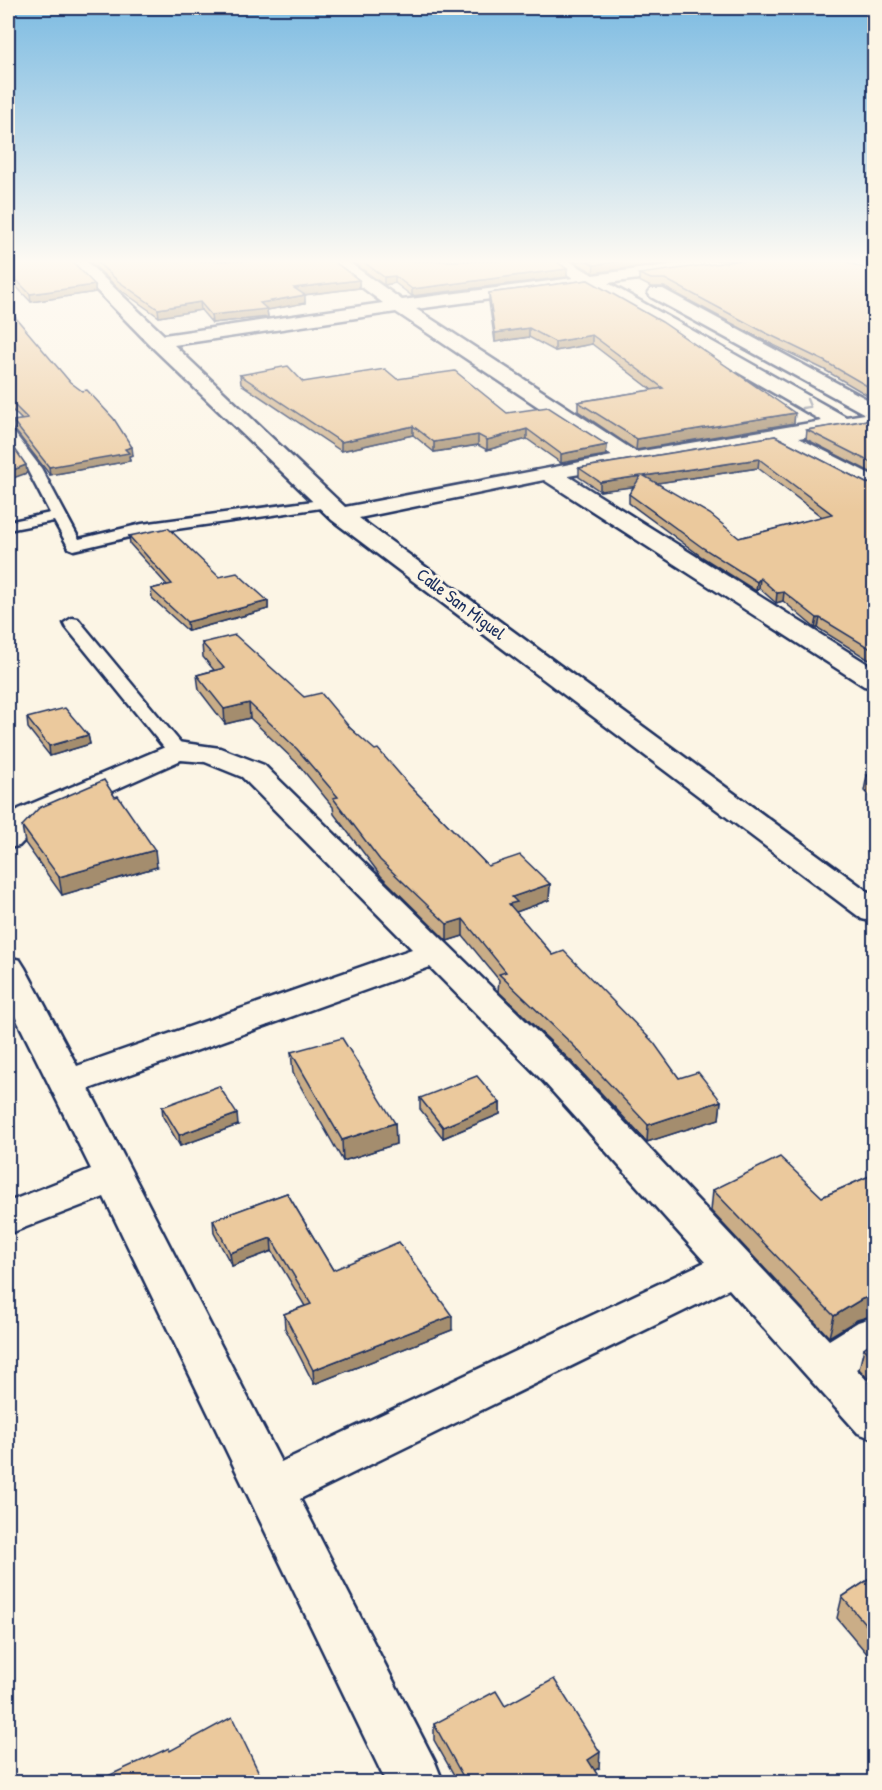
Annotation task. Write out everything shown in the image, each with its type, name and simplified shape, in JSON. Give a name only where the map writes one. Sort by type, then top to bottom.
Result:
[{"type":"street","name":"Calle San Miguel","points":[[161,345],[334,509],[874,912]]},
{"type":"street","points":[[458,345],[632,459]]},
{"type":"street","points":[[702,345],[842,424]]},
{"type":"street","points":[[752,345],[874,411]]},
{"type":"street","points":[[334,509],[874,419]]},
{"type":"street","points":[[775,434],[874,485]]},
{"type":"street","points":[[548,473],[874,680]]},
{"type":"street","points":[[8,838],[30,816],[177,751],[210,754],[253,771],[557,1073],[874,1419]]},
{"type":"street","points":[[67,1083],[436,953]]},
{"type":"street","points":[[8,968],[415,1782]]},
{"type":"street","points":[[8,1219],[114,1176]]},
{"type":"street","points":[[270,1490],[735,1267]]},
{"type":"street","points":[[825,1365],[874,1335]]},
{"type":"lane","points":[[8,434],[12,447],[33,468],[74,545],[141,529],[334,509]]},
{"type":"lane","points":[[8,526],[58,516]]},
{"type":"lane","points":[[72,623],[177,751]]},
{"type":"building","points":[[8,345],[38,345],[70,382],[82,391],[87,390],[114,419],[132,447],[125,449],[129,453],[49,467],[13,421],[28,419],[8,399]]},
{"type":"building","points":[[605,345],[695,345],[795,413],[637,439],[578,402],[663,388]]},
{"type":"building","points":[[790,345],[874,345],[874,390]]},
{"type":"building","points":[[288,366],[303,382],[385,369],[397,379],[455,371],[507,413],[548,407],[607,445],[561,454],[527,429],[487,440],[478,435],[434,442],[413,426],[341,442],[240,375]]},
{"type":"building","points":[[874,419],[874,464],[807,430]]},
{"type":"building","points":[[775,436],[866,483],[874,484],[874,651],[817,618],[784,592],[777,593],[760,578],[757,582],[703,548],[629,494],[641,476],[600,482],[579,468]],"holes":[[[759,459],[832,514],[739,538],[710,514],[644,476]]]},
{"type":"building","points":[[8,439],[26,465],[8,472]]},
{"type":"building","points":[[168,528],[219,577],[237,573],[268,601],[187,622],[151,589],[172,584],[129,536]]},
{"type":"building","points":[[235,635],[304,697],[321,693],[350,728],[375,750],[378,749],[410,786],[488,866],[520,855],[550,884],[512,897],[517,902],[509,904],[553,955],[564,951],[654,1043],[679,1078],[698,1072],[721,1101],[648,1125],[573,1045],[499,974],[506,972],[463,919],[447,924],[380,860],[333,798],[338,797],[297,749],[249,703],[224,709],[197,675],[224,668],[202,643]]},
{"type":"building","points":[[65,708],[88,735],[49,746],[27,718]]},
{"type":"building","points":[[874,773],[874,781],[867,775]]},
{"type":"building","points":[[104,780],[115,797],[118,796],[155,850],[59,877],[22,826],[39,808]]},
{"type":"building","points":[[342,1038],[395,1123],[342,1140],[291,1052]]},
{"type":"building","points":[[477,1076],[500,1103],[443,1127],[420,1098]]},
{"type":"building","points":[[219,1086],[237,1114],[179,1135],[162,1107]]},
{"type":"building","points":[[780,1157],[822,1197],[874,1174],[874,1249],[867,1252],[874,1260],[874,1296],[862,1299],[834,1316],[713,1190]]},
{"type":"building","points":[[287,1193],[333,1270],[399,1242],[452,1316],[313,1370],[284,1314],[311,1304],[271,1238],[230,1253],[213,1220]]},
{"type":"building","points":[[874,1341],[874,1359],[864,1348]]},
{"type":"building","points":[[874,1576],[874,1634],[842,1597]]},
{"type":"building","points":[[554,1679],[600,1752],[588,1760],[602,1782],[466,1782],[434,1724],[496,1691],[505,1706]]},
{"type":"building","points":[[232,1717],[261,1777],[251,1782],[95,1782],[169,1748],[170,1751]]}]
